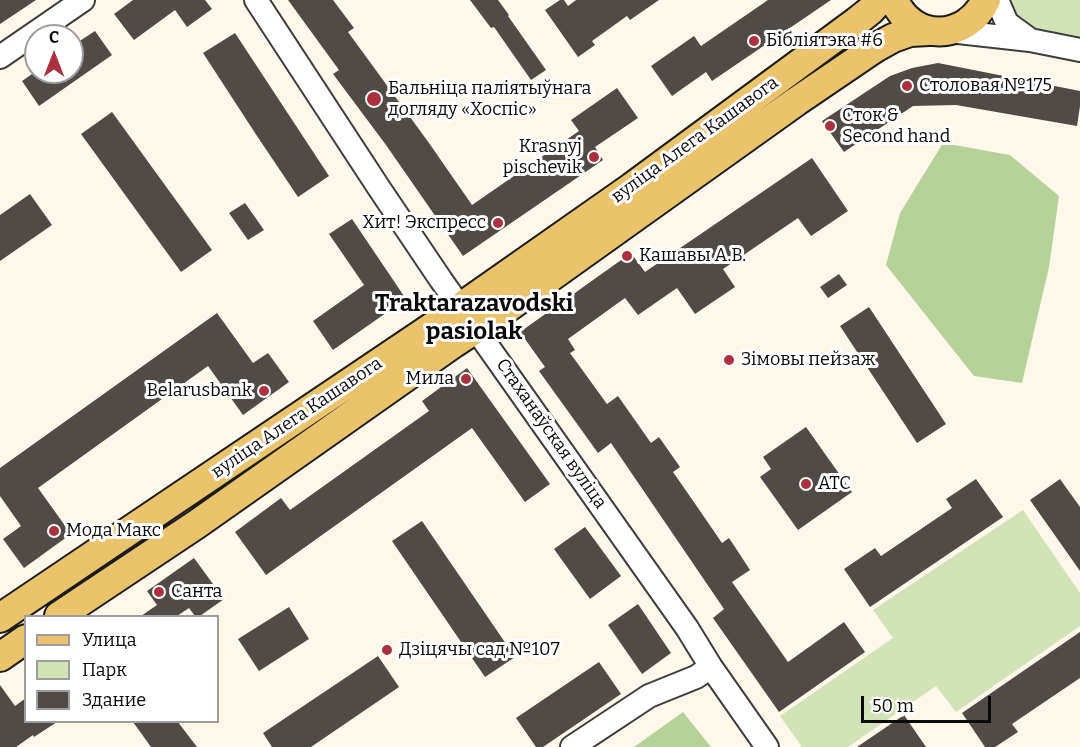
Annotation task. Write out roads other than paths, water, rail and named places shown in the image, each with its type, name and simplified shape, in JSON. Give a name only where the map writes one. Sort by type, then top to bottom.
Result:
[{"type":"main road","name":"вуліца Алега Кашавога","points":[[0,618],[189,492],[469,318],[703,152],[880,0]]},
{"type":"main road","points":[[894,0],[906,19],[920,27],[939,31]]},
{"type":"main road","name":"вуліца Алега Кашавога","points":[[703,152],[797,101],[893,38],[910,32],[939,31],[965,25],[977,15],[986,0]]},
{"type":"main road","name":"вуліца Алега Кашавога","points":[[60,615],[197,524],[454,343],[469,318]]},
{"type":"main road","points":[[0,657],[24,640]]},
{"type":"street","points":[[0,57],[83,0]]},
{"type":"street","name":"Стаханаўская вуліца","points":[[256,0],[379,188],[687,628],[711,667],[767,747]]},
{"type":"street","points":[[997,0],[1007,23],[1030,40]]},
{"type":"street","points":[[939,31],[1030,40],[1080,50]]},
{"type":"street","points":[[572,747],[649,696],[696,678],[711,667]]},
{"type":"place","name":"Бібліятэка #6","points":[[754,41]]},
{"type":"place","name":"Столовая №175","points":[[907,86]]},
{"type":"place","name":"Бальніца паліятыўнага догляду «Хоспіс»","points":[[374,99]]},
{"type":"place","name":"Сток & Second hand","points":[[830,126]]},
{"type":"place","name":"Krasnyj pischevik","points":[[594,157]]},
{"type":"place","name":"Хит! Экспресс","points":[[498,223]]},
{"type":"place","name":"Кашавы А.В.","points":[[627,256]]},
{"type":"place","name":"Зімовы пейзаж","points":[[729,360]]},
{"type":"place","name":"Мила","points":[[466,379]]},
{"type":"place","name":"Belarusbank","points":[[264,391]]},
{"type":"place","name":"АТС","points":[[806,484]]},
{"type":"place","name":"Мода Макс","points":[[54,531]]},
{"type":"place","name":"Санта","points":[[159,592]]},
{"type":"place","name":"Дзіцячы сад №107","points":[[387,650]]},
{"type":"district","name":"Traktarazavodski pasiolak","points":[[474,318]]}]
